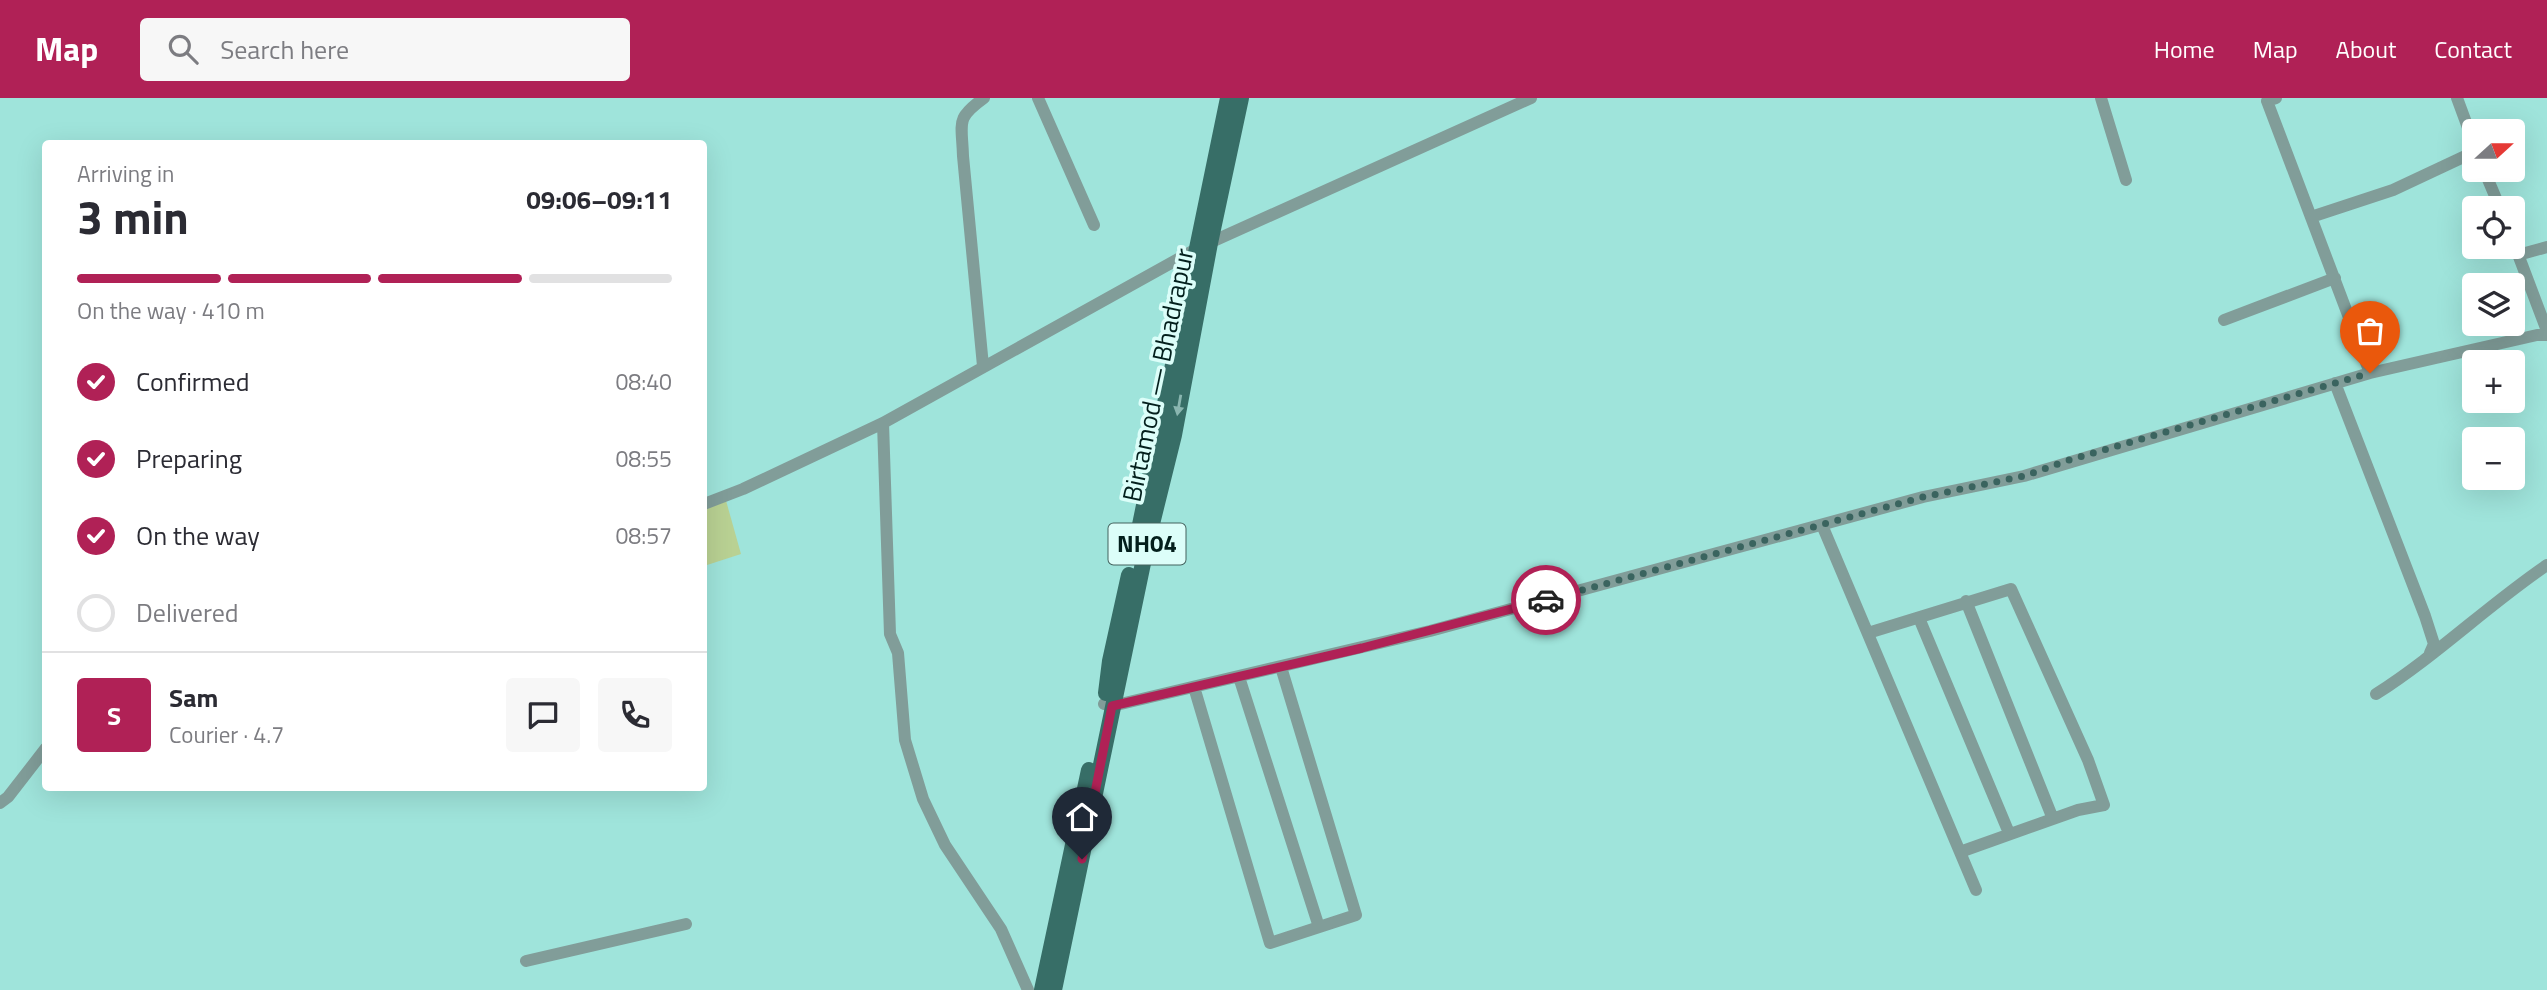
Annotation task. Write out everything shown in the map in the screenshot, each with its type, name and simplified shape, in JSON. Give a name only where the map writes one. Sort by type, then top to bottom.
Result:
[{"type":"main road","name":"Birtamod — Bhadrapur","points":[[1054,990],[1141,543],[1174,435],[1228,98]]},
{"type":"main road","name":"Birtamod — Bhadrapur","points":[[1204,245],[1241,98]]},
{"type":"main road","name":"Birtamod — Bhadrapur","points":[[1042,990],[1108,705]]},
{"type":"street","points":[[983,366],[962,122],[968,110],[984,98]]},
{"type":"street","points":[[1038,98],[1094,225]]},
{"type":"street","points":[[707,503],[768,478],[883,423],[1204,245],[1531,98]]},
{"type":"street","points":[[2101,98],[2126,180]]},
{"type":"street","points":[[2276,98],[2267,101],[2370,373]]},
{"type":"street","points":[[2457,98],[2465,119]]},
{"type":"street","points":[[2311,217],[2393,190],[2462,158]]},
{"type":"street","points":[[2525,254],[2547,247]]},
{"type":"street","points":[[1108,705],[1239,677],[1450,626],[1923,497],[2024,476],[2066,461],[2370,373],[2547,333],[2519,259]]},
{"type":"street","points":[[2224,320],[2334,278]]},
{"type":"street","points":[[2335,383],[2434,644],[2430,653]]},
{"type":"street","points":[[883,423],[890,634],[898,653],[905,740],[915,777],[935,828],[1001,929],[1028,990]]},
{"type":"street","points":[[1822,525],[1976,890]]},
{"type":"street","points":[[2376,694],[2400,678],[2487,607],[2547,565]]},
{"type":"street","points":[[1868,634],[2011,589],[2088,760],[2104,805],[2078,810],[1960,852]]},
{"type":"street","points":[[1966,601],[2053,819]]},
{"type":"street","points":[[1919,618],[2009,833]]},
{"type":"street","points":[[1194,687],[1270,943],[1356,915],[1281,667]]},
{"type":"street","points":[[1239,677],[1319,928]]},
{"type":"street","points":[[0,803],[8,797],[42,753]]},
{"type":"street","points":[[526,961],[686,924]]},
{"type":"green space","points":[[725,497],[741,554],[707,565],[707,503]]},
{"type":"way so far","points":[[1546,600],[1923,497],[2024,476],[2066,461],[2370,373]]},
{"type":"route","points":[[1082,859],[1112,706],[1362,648],[1546,600]]}]
